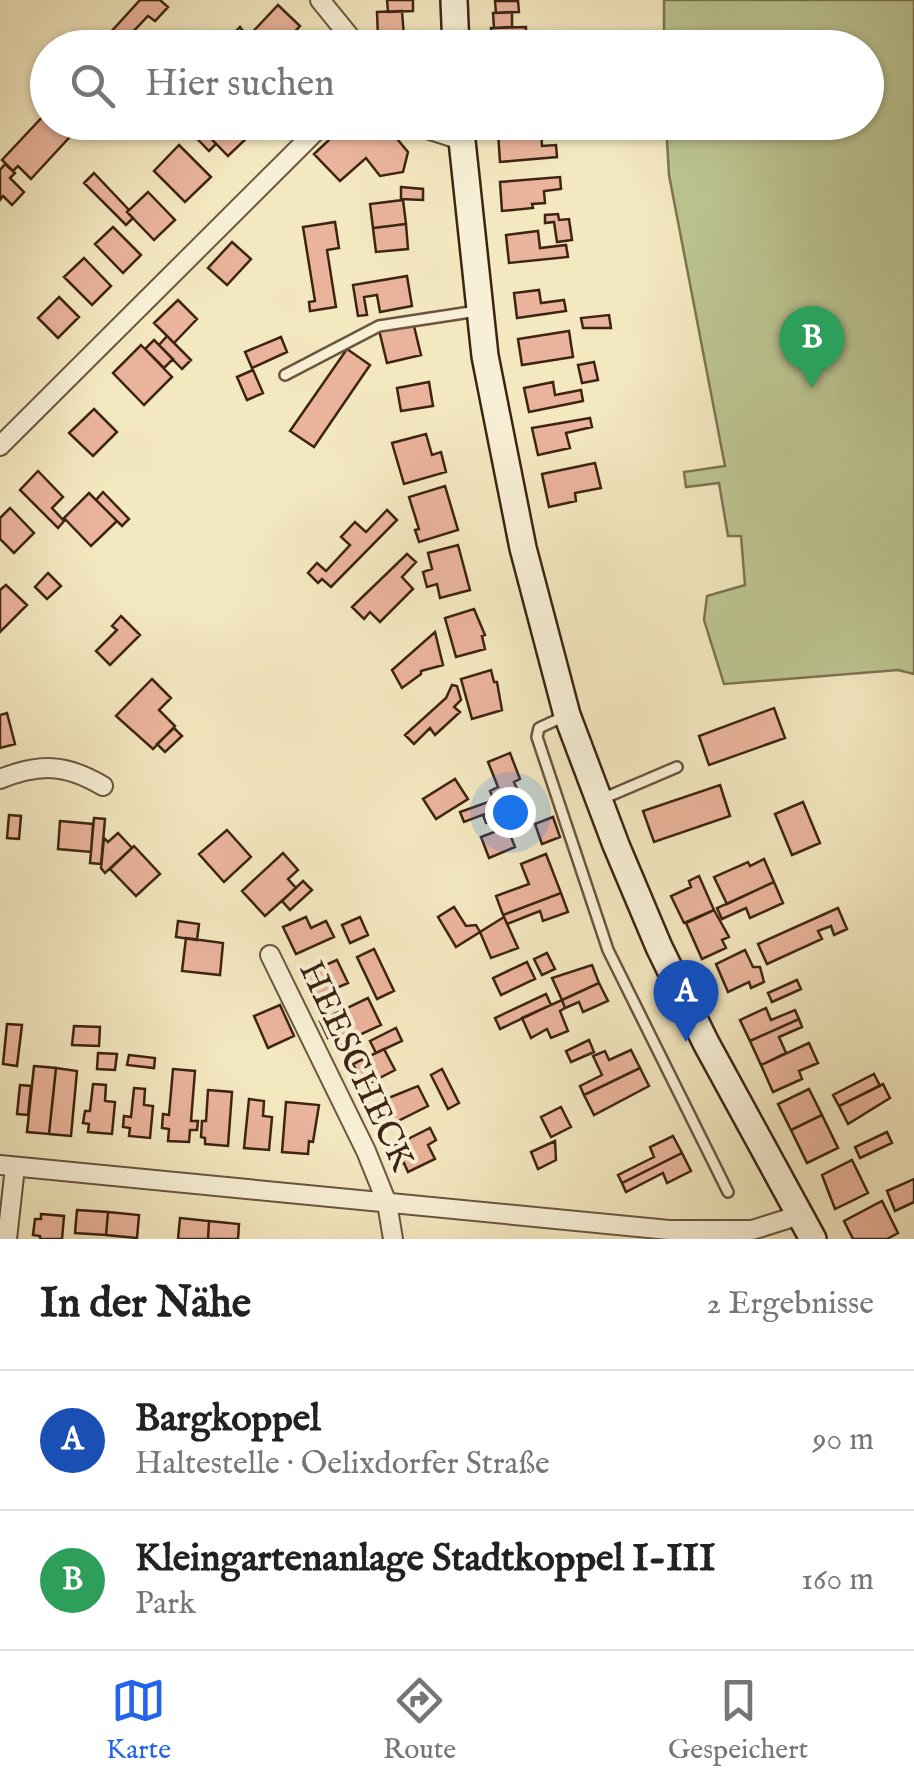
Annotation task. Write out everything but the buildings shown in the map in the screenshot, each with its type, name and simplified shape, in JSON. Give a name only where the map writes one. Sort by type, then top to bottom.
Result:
[{"type":"street","points":[[320,0],[344,30]]},
{"type":"street","points":[[454,0],[455,30]]},
{"type":"street","points":[[0,446],[307,140]]},
{"type":"street","points":[[461,140],[480,310],[501,445],[523,548],[567,714],[659,947],[813,1239]]},
{"type":"street","points":[[0,780],[62,767],[103,786]]},
{"type":"street","name":"HEESCHECK","points":[[270,955],[366,1150],[386,1203],[393,1239]]},
{"type":"street","points":[[8,1239],[8,1166],[669,1230],[734,1232],[768,1228],[800,1215]]},
{"type":"lane","points":[[286,375],[379,326],[480,310]]},
{"type":"lane","points":[[567,714],[539,728],[537,737],[608,950],[728,1192]]},
{"type":"lane","points":[[599,800],[677,767]]},
{"type":"green space","points":[[664,0],[914,0],[914,674],[898,670],[724,684],[704,620],[707,596],[745,585],[741,536],[728,536],[719,483],[686,487],[684,472],[725,466],[669,175],[667,140],[884,140],[884,30],[664,30]]},
{"type":"place","name":"Kleingartenanlage Stadtkoppel I-III","points":[[812,388]]},
{"type":"place","name":"Bargkoppel","points":[[686,1042]]}]
